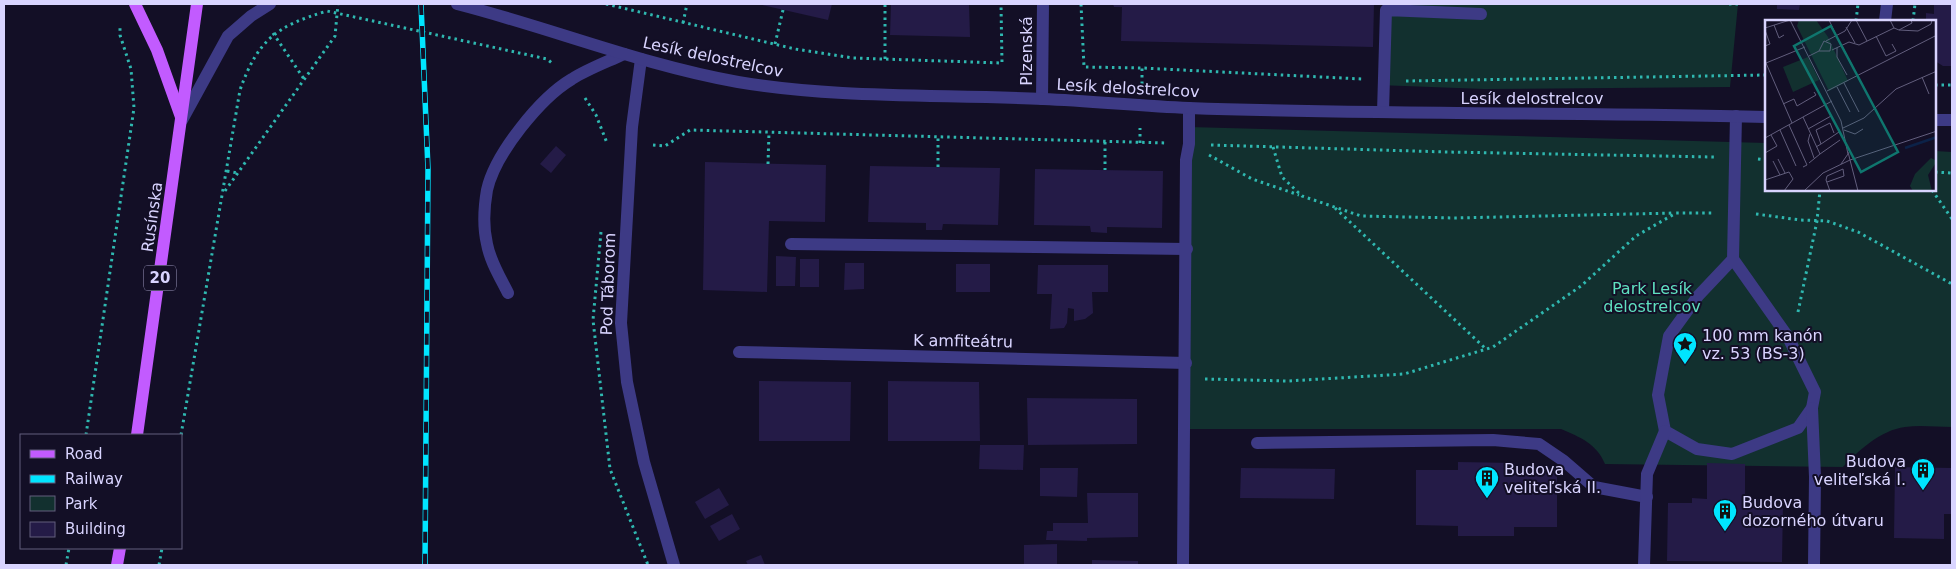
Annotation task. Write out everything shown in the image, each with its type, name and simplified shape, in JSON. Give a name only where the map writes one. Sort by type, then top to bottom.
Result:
[{"type":"main road","name":"20","points":[[134,4],[157,50],[182,120]]},
{"type":"main road","name":"Rusínska","points":[[137,434],[198,4]]},
{"type":"main road","points":[[117,565],[120,549]]},
{"type":"street","points":[[182,120],[228,36],[251,16],[270,4]]},
{"type":"street","name":"Lesík delostrelcov","points":[[457,4],[499,14],[641,59],[737,82],[806,91],[1042,99],[1189,108],[1765,117]]},
{"type":"street","name":"Plzenská","points":[[1042,99],[1043,4]]},
{"type":"street","points":[[1885,20],[1887,4]]},
{"type":"street","points":[[1383,112],[1386,10],[1481,14]]},
{"type":"street","points":[[508,293],[496,270],[487,244],[485,220],[487,189],[498,164],[514,137],[534,113],[570,80],[624,54]]},
{"type":"street","name":"Pod Táborom","points":[[641,59],[632,127],[621,323],[627,382],[644,462],[674,565]]},
{"type":"street","points":[[1183,565],[1187,249],[1186,160],[1189,144],[1189,108]]},
{"type":"street","points":[[1736,116],[1733,259],[1792,344],[1814,392],[1812,408],[1815,477],[1814,565]]},
{"type":"street","points":[[1936,120],[1952,120]]},
{"type":"street","points":[[791,244],[1187,249]]},
{"type":"street","points":[[1644,565],[1647,474],[1664,431],[1658,395],[1669,336],[1698,296],[1733,259]]},
{"type":"street","name":"K amfiteátru","points":[[739,352],[1186,362]]},
{"type":"street","points":[[1664,431],[1697,449],[1732,454],[1798,428],[1812,408]]},
{"type":"street","points":[[1257,443],[1493,440],[1539,444],[1564,461],[1594,487],[1647,497]]},
{"type":"path","points":[[224,191],[336,34],[338,4]]},
{"type":"path","points":[[606,4],[775,44],[853,58],[1002,63],[1001,4]]},
{"type":"path","points":[[622,8],[623,4]]},
{"type":"path","points":[[683,23],[687,4]]},
{"type":"path","points":[[885,4],[885,59]]},
{"type":"path","points":[[1081,4],[1084,67],[1142,68],[1384,80],[1765,75]]},
{"type":"path","points":[[1729,4],[1740,4]]},
{"type":"path","points":[[1856,20],[1858,4]]},
{"type":"path","points":[[1913,20],[1915,4]]},
{"type":"path","points":[[775,44],[783,10]]},
{"type":"path","points":[[181,434],[240,90],[250,62],[273,33],[294,21],[327,11],[494,49],[547,59],[570,80],[596,115],[607,143],[607,153]]},
{"type":"path","points":[[86,434],[134,108],[131,70],[120,35],[120,21]]},
{"type":"path","points":[[273,33],[304,79]]},
{"type":"path","points":[[1936,85],[1952,85]]},
{"type":"path","points":[[768,164],[769,132]]},
{"type":"path","points":[[938,137],[938,167]]},
{"type":"path","points":[[1105,142],[1105,170]]},
{"type":"path","points":[[1189,144],[1252,179],[1361,216],[1455,218],[1734,212],[1827,221],[1858,232],[1952,284]]},
{"type":"path","points":[[1273,147],[1282,177],[1302,196]]},
{"type":"path","points":[[227,171],[238,173]]},
{"type":"path","points":[[1936,172],[1952,173]]},
{"type":"path","points":[[1792,344],[1817,221],[1820,191]]},
{"type":"path","points":[[1933,191],[1952,219]]},
{"type":"path","points":[[1334,207],[1486,349]]},
{"type":"path","points":[[1185,379],[1288,382],[1404,374],[1493,347],[1581,286],[1636,236],[1676,213]]},
{"type":"path","points":[[602,222],[593,320],[610,469],[648,565]]},
{"type":"path","points":[[66,565],[68,549]]},
{"type":"path","points":[[159,565],[162,549]]},
{"type":"green space","points":[[1387,4],[1738,4],[1730,87],[1484,89],[1378,85],[1384,80]]},
{"type":"green space","name":"Park Lesík delostrelcov","points":[[1189,127],[1765,143],[1765,191],[1936,191],[1936,151],[1952,152],[1952,427],[1917,426],[1887,432],[1871,442],[1843,467],[1605,464],[1593,446],[1561,429],[1183,429]]},
{"type":"building","points":[[758,4],[832,4],[828,20]]},
{"type":"building","points":[[891,4],[969,4],[970,37],[890,35]]},
{"type":"building","points":[[1113,4],[1374,4],[1373,47],[1121,41],[1122,7],[1114,7]]},
{"type":"building","points":[[1777,4],[1800,4],[1799,10],[1777,9]]},
{"type":"building","points":[[1934,4],[1952,4],[1952,66],[1943,66],[1936,62],[1936,20],[1926,20],[1926,13],[1934,14]]},
{"type":"building","points":[[556,146],[566,155],[551,173],[540,164]]},
{"type":"building","points":[[705,162],[826,165],[825,222],[769,221],[767,292],[703,290]]},
{"type":"building","points":[[870,166],[1000,168],[998,225],[943,224],[942,230],[926,230],[926,223],[868,222]]},
{"type":"building","points":[[1035,169],[1163,171],[1162,228],[1107,227],[1107,233],[1091,232],[1090,226],[1034,225]]},
{"type":"building","points":[[776,256],[796,257],[795,286],[776,286]]},
{"type":"building","points":[[800,259],[819,259],[819,287],[800,287]]},
{"type":"building","points":[[845,263],[864,263],[864,289],[844,290]]},
{"type":"building","points":[[956,264],[990,264],[990,292],[956,292]]},
{"type":"building","points":[[1038,265],[1108,265],[1108,292],[1092,292],[1093,313],[1085,319],[1074,321],[1074,309],[1068,308],[1067,323],[1064,328],[1050,329],[1052,294],[1037,294]]},
{"type":"building","points":[[759,381],[851,382],[850,441],[759,441]]},
{"type":"building","points":[[888,381],[979,382],[980,441],[888,441]]},
{"type":"building","points":[[1027,398],[1137,399],[1137,444],[1028,445]]},
{"type":"building","points":[[980,445],[1024,445],[1023,470],[979,469]]},
{"type":"building","name":"Budova veliteľská II.","points":[[1458,462],[1515,463],[1515,471],[1557,472],[1557,527],[1514,527],[1514,536],[1458,536],[1458,526],[1416,525],[1416,470],[1458,470]]},
{"type":"building","name":"Budova dozorného útvaru","points":[[1707,463],[1745,464],[1745,498],[1759,499],[1759,503],[1783,504],[1782,562],[1667,561],[1668,503],[1692,503],[1692,498],[1707,499]]},
{"type":"building","name":"Budova veliteľská I.","points":[[1895,467],[1952,468],[1952,514],[1944,514],[1944,539],[1894,538]]},
{"type":"building","points":[[1040,468],[1078,468],[1077,497],[1040,496]]},
{"type":"building","points":[[1241,468],[1335,469],[1334,499],[1240,498]]},
{"type":"building","points":[[719,488],[729,505],[705,519],[695,502]]},
{"type":"building","points":[[1087,493],[1138,493],[1138,537],[1087,538],[1087,541],[1046,540],[1047,531],[1053,531],[1053,523],[1088,523]]},
{"type":"building","points":[[732,514],[740,529],[719,541],[710,526]]},
{"type":"building","points":[[1057,544],[1057,565],[1024,565],[1024,545]]},
{"type":"building","points":[[761,555],[765,565],[748,565],[746,561]]},
{"type":"building","points":[[1092,560],[1138,561],[1138,565],[1092,565]]},
{"type":"railway","points":[[421,4],[428,169],[425,565]]},
{"type":"place","name":"100 mm kanón vz. 53 (BS-3)","points":[[1685,365]]},
{"type":"place","name":"Budova veliteľská I.","points":[[1923,491]]},
{"type":"place","name":"Budova veliteľská II.","points":[[1487,499]]},
{"type":"place","name":"Budova dozorného útvaru","points":[[1725,532]]}]
